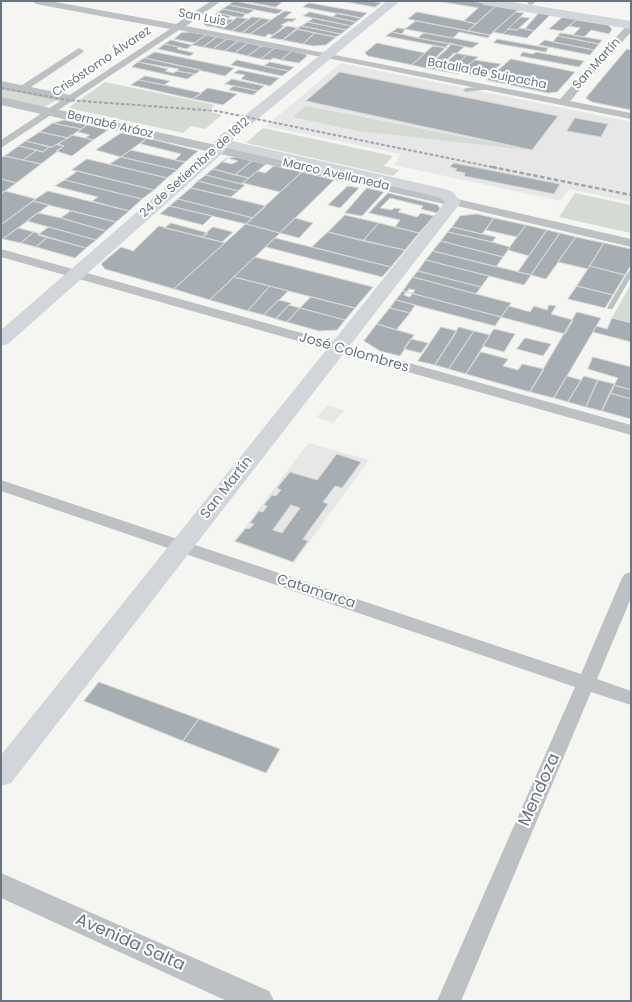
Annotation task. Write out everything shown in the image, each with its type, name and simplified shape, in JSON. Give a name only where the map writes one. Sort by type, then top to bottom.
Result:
[{"type":"main road","name":"24 de Setiembre de 1812","points":[[1,340],[333,56],[394,1]]},
{"type":"main road","name":"24 de Setiembre de 1812","points":[[333,56],[409,1]]},
{"type":"main road","points":[[484,1],[631,26]]},
{"type":"main road","points":[[529,1],[631,19]]},
{"type":"main road","name":"Marco Avellaneda","points":[[226,147],[439,192],[447,195],[454,202]]},
{"type":"main road","name":"San Martín","points":[[1,775],[454,202]]},
{"type":"street","name":"San Luis","points":[[36,1],[333,56]]},
{"type":"street","name":"Crisóstomo Álvarez","points":[[1,145],[217,1]]},
{"type":"street","name":"San Martín","points":[[563,102],[631,26]]},
{"type":"street","points":[[21,89],[80,51]]},
{"type":"street","name":"Batalla de Suipacha","points":[[333,56],[631,116]]},
{"type":"street","name":"Bernabé Aráoz","points":[[1,85],[70,99]]},
{"type":"street","name":"Bernabé Aráoz","points":[[1,101],[226,147]]},
{"type":"street","name":"Marco Avellaneda","points":[[454,202],[631,243]]},
{"type":"street","name":"José Colombres","points":[[1,253],[631,430]]},
{"type":"street","name":"Catamarca","points":[[1,485],[180,547],[631,698]]},
{"type":"street","name":"Mendoza","points":[[449,1001],[631,578]]},
{"type":"street","name":"Avenida Salta","points":[[1,885],[259,1001]]},
{"type":"lane","points":[[466,90],[491,88]]},
{"type":"lane","points":[[610,308],[631,272]]},
{"type":"shaded area","points":[[341,63],[631,122],[631,202],[569,189],[561,201],[394,165],[401,154],[266,126]]},
{"type":"shaded area","points":[[105,82],[215,105],[208,111],[222,115],[205,129],[191,126],[183,133],[68,108]]},
{"type":"shaded area","points":[[1,89],[57,100],[44,107],[1,98]]},
{"type":"shaded area","points":[[306,106],[530,150],[358,131],[293,117]]},
{"type":"shaded area","points":[[263,128],[393,156],[384,166],[399,170],[393,176],[246,143]]},
{"type":"shaded area","points":[[575,193],[631,205],[631,233],[559,217]]},
{"type":"shaded area","points":[[631,284],[631,323],[612,318]]},
{"type":"shaded area","points":[[328,405],[344,411],[333,423],[317,417]]},
{"type":"shaded area","points":[[308,443],[369,460],[294,563],[234,542]]},
{"type":"building","points":[[234,1],[283,10],[277,14],[229,5]]},
{"type":"building","points":[[244,1],[275,1],[282,2],[276,7]]},
{"type":"building","points":[[342,1],[372,1],[381,3],[375,7]]},
{"type":"building","points":[[437,1],[471,1],[497,5],[476,24],[464,21],[478,8]]},
{"type":"building","points":[[309,3],[367,13],[361,18],[303,7]]},
{"type":"building","points":[[229,5],[254,10],[248,14],[223,9]]},
{"type":"building","points":[[497,5],[519,9],[490,35],[468,31]]},
{"type":"building","points":[[223,9],[246,14],[241,18],[218,13]]},
{"type":"building","points":[[285,11],[292,12],[284,18],[296,19],[292,22],[289,21],[281,25],[284,26],[273,35],[268,34],[265,37],[250,34]]},
{"type":"building","points":[[310,12],[356,22],[351,26],[303,16]]},
{"type":"building","points":[[417,12],[476,24],[468,31],[408,19]]},
{"type":"building","points":[[516,12],[524,13],[503,34],[493,32]]},
{"type":"building","points":[[218,13],[231,16],[214,27],[206,26],[203,23]]},
{"type":"building","points":[[338,13],[361,18],[356,22],[333,17]]},
{"type":"building","points":[[539,13],[550,15],[534,31],[525,29]]},
{"type":"building","points":[[238,17],[248,19],[232,31],[222,29]]},
{"type":"building","points":[[252,17],[262,18],[242,33],[232,31]]},
{"type":"building","points":[[521,17],[530,18],[517,30],[508,29]]},
{"type":"building","points":[[563,17],[577,20],[562,31],[549,29]]},
{"type":"building","points":[[262,18],[271,20],[250,34],[242,33]]},
{"type":"building","points":[[314,18],[351,26],[346,30],[308,22]]},
{"type":"building","points":[[226,19],[234,20],[222,29],[214,27]]},
{"type":"building","points":[[577,20],[608,25],[612,29],[609,34],[591,30],[584,37],[573,35],[580,28],[569,26]]},
{"type":"building","points":[[416,21],[490,35],[488,38],[459,32],[453,38],[405,29]]},
{"type":"building","points":[[308,22],[346,30],[341,34],[302,26]]},
{"type":"building","points":[[287,26],[299,28],[283,40],[270,38]]},
{"type":"building","points":[[302,26],[341,34],[336,37],[296,29]]},
{"type":"building","points":[[398,28],[405,29],[402,34],[392,32]]},
{"type":"building","points":[[520,28],[534,31],[527,38],[503,34],[508,29],[517,30]]},
{"type":"building","points":[[296,29],[315,33],[303,44],[283,40]]},
{"type":"building","points":[[190,32],[206,35],[195,43],[174,39],[181,33]]},
{"type":"building","points":[[392,32],[451,44],[448,48],[386,36]]},
{"type":"building","points":[[315,33],[336,37],[326,45],[313,46],[303,44]]},
{"type":"building","points":[[424,33],[479,43],[472,48],[418,38]]},
{"type":"building","points":[[560,33],[602,40],[599,44],[558,36]]},
{"type":"building","points":[[206,35],[217,37],[203,47],[192,45]]},
{"type":"building","points":[[558,36],[599,44],[594,50],[553,42]]},
{"type":"building","points":[[217,37],[227,39],[213,49],[203,47]]},
{"type":"building","points":[[227,39],[238,41],[225,51],[213,49]]},
{"type":"building","points":[[497,39],[548,48],[546,52],[494,43]]},
{"type":"building","points":[[171,40],[192,45],[187,49],[165,44]]},
{"type":"building","points":[[545,40],[594,50],[590,55],[539,45]]},
{"type":"building","points":[[238,41],[248,43],[235,53],[225,51]]},
{"type":"building","points":[[248,43],[262,46],[248,56],[235,53]]},
{"type":"building","points":[[377,43],[425,53],[412,65],[368,56],[365,53]]},
{"type":"building","points":[[450,43],[464,47],[437,70],[426,68]]},
{"type":"building","points":[[165,44],[179,47],[177,49],[194,53],[190,56],[158,49]]},
{"type":"building","points":[[262,46],[275,48],[261,59],[248,56]]},
{"type":"building","points":[[433,46],[448,48],[426,68],[412,65]]},
{"type":"building","points":[[275,48],[292,51],[281,60],[273,58],[270,60],[261,59]]},
{"type":"building","points":[[627,49],[631,50],[631,110],[592,102],[586,98]]},
{"type":"building","points":[[292,51],[305,54],[307,56],[299,63],[281,60]]},
{"type":"building","points":[[155,52],[234,68],[225,76],[145,58]]},
{"type":"building","points":[[523,52],[533,54],[536,52],[584,61],[579,67],[520,56]]},
{"type":"building","points":[[454,53],[467,55],[448,72],[437,70]]},
{"type":"building","points":[[467,55],[478,57],[458,74],[448,72]]},
{"type":"building","points":[[145,58],[201,70],[195,74],[177,71],[179,69],[138,62]]},
{"type":"building","points":[[511,59],[575,72],[557,92],[548,93],[487,80]]},
{"type":"building","points":[[237,60],[289,71],[282,76],[231,65]]},
{"type":"building","points":[[475,60],[501,64],[485,78],[459,72]]},
{"type":"building","points":[[138,62],[168,69],[165,71],[173,73],[177,71],[195,74],[187,79],[132,67]]},
{"type":"building","points":[[270,62],[294,67],[289,71],[264,66]]},
{"type":"building","points":[[239,70],[279,78],[270,86],[241,79],[245,75],[234,73]]},
{"type":"building","points":[[340,72],[558,116],[532,150],[306,101]]},
{"type":"building","points":[[145,76],[170,81],[164,85],[139,80]]},
{"type":"building","points":[[232,79],[264,86],[258,91],[225,84]]},
{"type":"building","points":[[139,80],[202,93],[193,99],[131,85]]},
{"type":"building","points":[[234,86],[258,91],[253,95],[229,90]]},
{"type":"building","points":[[208,88],[237,94],[223,105],[193,99]]},
{"type":"building","points":[[575,118],[608,124],[601,137],[567,131]]},
{"type":"building","points":[[65,120],[87,125],[81,129],[53,123]]},
{"type":"building","points":[[53,123],[81,129],[68,138],[40,132]]},
{"type":"building","points":[[87,125],[108,130],[93,140],[85,138],[90,135],[78,132]]},
{"type":"building","points":[[40,132],[68,138],[52,147],[26,141]]},
{"type":"building","points":[[121,133],[147,138],[121,157],[96,150]]},
{"type":"building","points":[[72,135],[93,140],[72,156],[56,151],[64,146],[57,145]]},
{"type":"building","points":[[147,138],[198,151],[185,162],[175,160],[181,154],[141,144]]},
{"type":"building","points":[[26,141],[49,147],[43,152],[19,146]]},
{"type":"building","points":[[58,144],[64,146],[41,164],[23,160],[37,150],[43,152],[49,147]]},
{"type":"building","points":[[19,146],[37,150],[23,160],[5,156]]},
{"type":"building","points":[[131,150],[185,162],[177,170],[121,157]]},
{"type":"building","points":[[5,156],[41,164],[16,183],[1,179],[1,158]]},
{"type":"building","points":[[121,157],[177,170],[167,178],[110,164]]},
{"type":"building","points":[[236,157],[252,161],[235,175],[213,169],[225,159]]},
{"type":"building","points":[[227,158],[238,161],[232,164],[223,162]]},
{"type":"building","points":[[87,159],[167,178],[154,190],[72,170]]},
{"type":"building","points":[[252,161],[266,164],[249,178],[235,175]]},
{"type":"building","points":[[454,163],[560,184],[554,194],[464,176],[465,173],[455,171],[457,169],[450,167]]},
{"type":"building","points":[[274,166],[302,172],[280,192],[243,183],[257,171],[265,173]]},
{"type":"building","points":[[213,169],[249,178],[241,184],[206,175]]},
{"type":"building","points":[[78,171],[154,190],[142,199],[65,180]]},
{"type":"building","points":[[302,172],[334,180],[280,233],[246,224]]},
{"type":"building","points":[[206,175],[245,185],[238,191],[198,181]]},
{"type":"building","points":[[1,179],[16,183],[1,194]]},
{"type":"building","points":[[65,180],[142,199],[129,211],[92,201],[98,197],[55,186]]},
{"type":"building","points":[[198,181],[238,191],[231,197],[191,188]]},
{"type":"building","points":[[348,186],[359,188],[340,208],[328,205]]},
{"type":"building","points":[[191,188],[266,206],[253,218],[178,199]]},
{"type":"building","points":[[367,188],[384,192],[362,216],[345,213]]},
{"type":"building","points":[[5,191],[36,199],[1,225],[1,194]]},
{"type":"building","points":[[48,191],[129,211],[116,222],[33,201]]},
{"type":"building","points":[[388,193],[438,205],[440,209],[437,213],[421,209],[423,206],[390,198],[380,208],[392,210],[394,208],[401,209],[398,212],[417,217],[421,213],[434,216],[419,233],[395,227],[400,220],[369,213]]},
{"type":"building","points":[[178,199],[253,218],[246,224],[170,206]]},
{"type":"building","points":[[33,201],[49,205],[3,239],[1,238],[1,225]]},
{"type":"building","points":[[170,206],[212,216],[203,225],[160,214]]},
{"type":"building","points":[[71,211],[116,222],[106,231],[61,218]]},
{"type":"building","points":[[38,213],[106,231],[96,240],[27,221]]},
{"type":"building","points":[[477,214],[494,218],[482,234],[452,227],[460,216]]},
{"type":"building","points":[[345,215],[379,223],[363,241],[328,232]]},
{"type":"building","points":[[295,218],[313,223],[299,238],[280,233]]},
{"type":"building","points":[[494,218],[526,225],[517,237],[486,230]]},
{"type":"building","points":[[171,223],[208,233],[202,237],[165,228]]},
{"type":"building","points":[[379,223],[419,233],[405,250],[363,241]]},
{"type":"building","points":[[246,224],[280,233],[210,300],[174,289]]},
{"type":"building","points":[[526,225],[547,230],[529,256],[508,250]]},
{"type":"building","points":[[159,226],[225,243],[174,289],[105,269],[101,264],[121,247],[133,251]]},
{"type":"building","points":[[49,227],[96,240],[86,248],[38,235]]},
{"type":"building","points":[[213,227],[233,232],[222,242],[202,237]]},
{"type":"building","points":[[452,227],[496,237],[492,242],[448,232]]},
{"type":"building","points":[[18,228],[34,232],[21,243],[3,239]]},
{"type":"building","points":[[547,230],[560,233],[531,275],[518,272]]},
{"type":"building","points":[[34,232],[48,237],[36,247],[21,243]]},
{"type":"building","points":[[328,232],[405,250],[391,267],[312,247]]},
{"type":"building","points":[[448,232],[510,247],[503,257],[441,241]]},
{"type":"building","points":[[560,233],[576,237],[546,279],[531,275]]},
{"type":"building","points":[[48,237],[86,248],[75,258],[36,247]]},
{"type":"building","points":[[576,237],[604,243],[588,269],[558,262]]},
{"type":"building","points":[[275,238],[391,267],[382,277],[266,247]]},
{"type":"building","points":[[441,241],[503,257],[496,267],[433,251]]},
{"type":"building","points":[[604,243],[631,249],[631,265],[625,275],[590,266]]},
{"type":"building","points":[[433,251],[531,275],[524,285],[426,260]]},
{"type":"building","points":[[255,257],[373,287],[355,308],[234,277]]},
{"type":"building","points":[[426,260],[489,276],[481,287],[418,271]]},
{"type":"building","points":[[590,266],[625,275],[613,295],[577,286]]},
{"type":"building","points":[[418,271],[481,287],[476,294],[413,277]]},
{"type":"building","points":[[234,277],[270,286],[248,311],[210,300]]},
{"type":"building","points":[[413,277],[511,303],[501,317],[403,291]]},
{"type":"building","points":[[270,286],[288,291],[264,315],[248,311]]},
{"type":"building","points":[[577,286],[613,295],[605,308],[568,299]]},
{"type":"building","points":[[409,289],[415,290],[410,297],[404,295]]},
{"type":"building","points":[[403,291],[501,317],[495,326],[396,300]]},
{"type":"building","points":[[311,297],[355,308],[345,320],[300,308]]},
{"type":"building","points":[[279,300],[291,303],[276,319],[264,315]]},
{"type":"building","points":[[396,300],[415,305],[410,313],[390,308]]},
{"type":"building","points":[[289,305],[300,308],[287,322],[276,319]]},
{"type":"building","points":[[549,305],[556,306],[551,314],[573,320],[565,334],[501,317],[509,306],[530,312],[534,306],[547,310]]},
{"type":"building","points":[[300,308],[345,320],[337,330],[319,331],[287,322]]},
{"type":"building","points":[[390,308],[410,313],[396,330],[377,324]]},
{"type":"building","points":[[577,312],[601,318],[554,398],[530,392]]},
{"type":"building","points":[[612,318],[631,323],[631,342],[593,332],[596,326],[607,329]]},
{"type":"building","points":[[377,324],[414,335],[400,356],[380,351],[364,341]]},
{"type":"building","points":[[441,327],[457,331],[435,365],[418,361]]},
{"type":"building","points":[[459,327],[474,331],[449,369],[435,365]]},
{"type":"building","points":[[494,329],[515,334],[504,352],[483,346]]},
{"type":"building","points":[[474,331],[490,335],[466,374],[449,369]]},
{"type":"building","points":[[525,338],[551,344],[543,356],[517,349]]},
{"type":"building","points":[[411,339],[428,343],[421,353],[404,349]]},
{"type":"building","points":[[481,352],[508,359],[503,366],[518,370],[522,364],[544,369],[530,392],[466,374]]},
{"type":"building","points":[[593,357],[631,367],[631,390],[614,385],[618,378],[588,369]]},
{"type":"building","points":[[567,376],[581,380],[568,402],[554,398]]},
{"type":"building","points":[[584,376],[598,380],[586,407],[568,402]]},
{"type":"building","points":[[598,380],[615,384],[602,411],[586,407]]},
{"type":"building","points":[[614,385],[631,390],[631,399],[610,393]]},
{"type":"building","points":[[610,393],[631,399],[631,419],[602,411]]},
{"type":"building","points":[[337,454],[361,462],[342,488],[335,486],[323,502],[328,504],[303,539],[308,541],[293,562],[235,541],[246,528],[249,529],[254,524],[250,523],[259,511],[263,512],[267,506],[264,505],[272,495],[276,496],[281,490],[277,488],[290,472],[317,480]],"holes":[[[291,505],[300,508],[282,533],[273,530]]]},
{"type":"building","points":[[99,682],[199,719],[183,741],[84,701]]},
{"type":"building","points":[[199,719],[280,749],[266,773],[183,741]]},
{"type":"railway","points":[[1,88],[68,100],[217,111],[497,168]]},
{"type":"railway","points":[[492,167],[631,195]]}]
